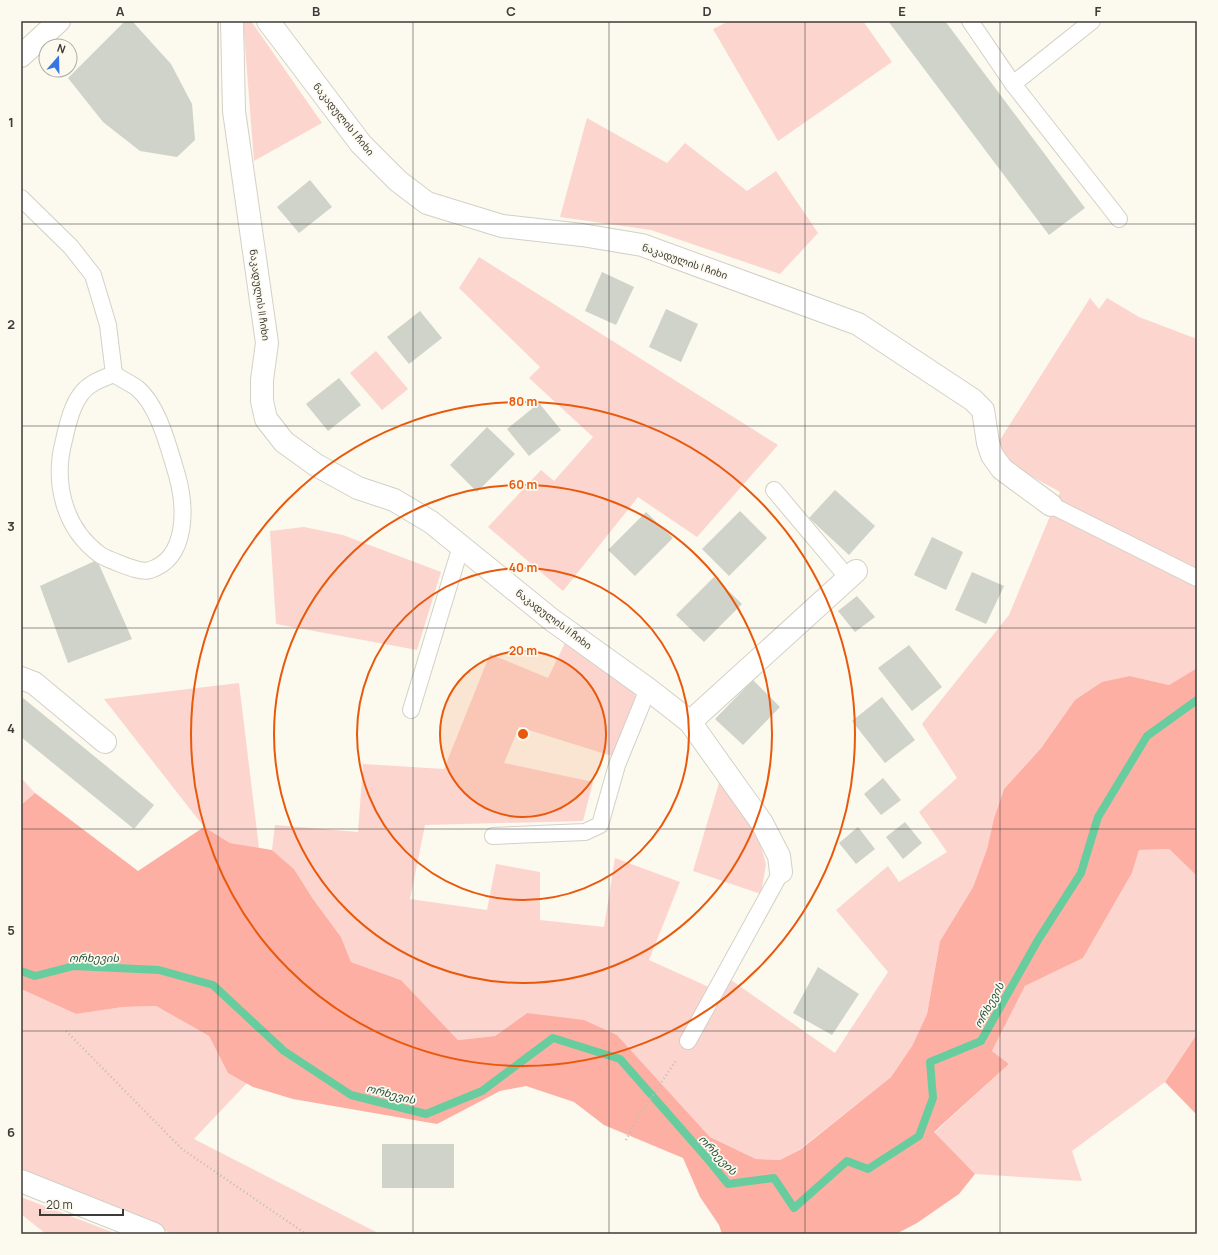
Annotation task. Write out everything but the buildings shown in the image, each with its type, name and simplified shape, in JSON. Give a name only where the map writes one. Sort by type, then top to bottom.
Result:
[{"type":"street","points":[[21,56],[59,21]]},
{"type":"street","name":"ნაკადულის II ჩიხი","points":[[232,21],[234,111],[267,343],[262,380],[262,401],[266,419],[284,442],[316,465],[358,488],[394,500],[431,522],[552,620],[648,689],[690,722],[762,822],[779,856],[782,872]]},
{"type":"street","name":"ნაკადულის I ჩიხი","points":[[268,21],[361,144],[398,181],[427,203],[502,226],[642,245],[858,324],[973,400],[983,410],[988,443],[992,455],[1002,469],[1051,505]]},
{"type":"street","points":[[690,722],[852,575]]},
{"type":"street","points":[[21,678],[34,684],[105,742]]},
{"type":"street","points":[[21,1181],[154,1234]]},
{"type":"lane","points":[[970,21],[1013,84],[1118,219]]},
{"type":"lane","points":[[1013,84],[1092,21]]},
{"type":"lane","points":[[21,198],[71,247],[93,275],[108,325],[114,374]]},
{"type":"lane","points":[[114,374],[138,389],[152,407],[165,438],[179,484],[183,520],[178,540],[167,561],[148,571],[125,566],[100,555],[81,538],[66,512],[59,482],[60,452],[69,418],[79,398],[90,384],[114,374]]},
{"type":"lane","points":[[774,490],[852,575]]},
{"type":"lane","points":[[1051,505],[1197,578]]},
{"type":"lane","points":[[411,710],[461,546]]},
{"type":"lane","points":[[493,836],[585,832],[600,824],[617,765],[648,689]]},
{"type":"lane","points":[[688,1042],[782,872]]},
{"type":"path","points":[[66,1031],[182,1149],[306,1234]]},
{"type":"path","points":[[626,1140],[642,1111],[663,1080]]},
{"type":"shaded area","points":[[243,21],[251,21],[322,123],[254,161]]},
{"type":"shaded area","points":[[729,21],[863,21],[892,62],[778,141],[713,29]]},
{"type":"shaded area","points":[[587,118],[667,163],[685,143],[747,191],[776,171],[818,233],[780,274],[651,230],[560,217]]},
{"type":"shaded area","points":[[479,257],[778,445],[697,537],[638,497],[563,591],[488,527],[541,470],[554,481],[593,437],[529,378],[540,367],[459,288]]},
{"type":"shaded area","points":[[1090,298],[1099,309],[1107,298],[1139,317],[1197,339],[1197,668],[1169,685],[1130,676],[1042,747],[1004,789],[994,818],[987,849],[973,887],[940,941],[927,1014],[912,1046],[891,1077],[800,1149],[780,1160],[756,1159],[710,1137],[617,1035],[527,1013],[495,1036],[458,1040],[401,980],[351,962],[341,937],[313,899],[294,869],[272,850],[275,825],[358,832],[363,764],[444,769],[490,654],[548,678],[565,643],[635,691],[635,701],[612,756],[519,727],[504,763],[593,782],[583,821],[425,825],[410,899],[487,910],[496,864],[540,872],[540,920],[604,927],[615,858],[680,882],[649,960],[722,993],[731,980],[835,1053],[888,972],[836,910],[888,866],[899,882],[947,852],[919,812],[957,778],[922,724],[1009,615],[1060,492],[1013,466],[998,443]]},
{"type":"shaded area","points":[[376,351],[408,389],[382,410],[350,373]]},
{"type":"shaded area","points":[[304,527],[343,535],[441,572],[417,650],[276,624],[270,531]]},
{"type":"shaded area","points":[[1197,668],[1197,876],[1169,849],[1139,850],[1132,873],[1083,958],[1025,986],[992,1051],[1009,1064],[934,1132],[975,1174],[959,1194],[917,1223],[896,1234],[722,1234],[719,1225],[700,1197],[683,1158],[604,1125],[574,1102],[526,1086],[500,1091],[437,1124],[293,1099],[253,1087],[228,1073],[209,1036],[156,1006],[123,1007],[76,1014],[21,989],[21,805],[35,793],[138,871],[204,827],[230,843],[272,850],[294,869],[313,899],[341,937],[351,962],[401,980],[458,1040],[495,1036],[527,1013],[584,1020],[617,1035],[710,1137],[756,1159],[780,1160],[801,1149],[891,1077],[912,1046],[927,1014],[940,941],[973,887],[987,849],[994,818],[1004,789],[1042,747],[1075,700],[1102,682],[1130,676],[1169,685]]},
{"type":"shaded area","points":[[239,683],[259,848],[230,843],[204,827],[104,699]]},
{"type":"shaded area","points":[[721,776],[756,829],[766,864],[761,894],[693,871]]},
{"type":"shaded area","points":[[21,778],[35,793],[21,805]]},
{"type":"shaded area","points":[[1169,849],[1197,876],[1197,1034],[1165,1082],[1072,1151],[1082,1181],[975,1174],[934,1133],[1009,1064],[992,1051],[1025,986],[1083,958],[1132,873],[1139,850]]},
{"type":"shaded area","points":[[21,989],[76,1014],[123,1007],[156,1006],[209,1036],[228,1072],[247,1083],[194,1139],[380,1234],[174,1234],[118,1214],[21,1173]]},
{"type":"shaded area","points":[[1197,1034],[1197,1115],[1165,1082]]},
{"type":"shaded area","points":[[21,1197],[117,1234],[46,1234],[21,1214]]},
{"type":"waterway","name":"ორხევის","points":[[21,971],[35,976],[74,966],[159,970],[213,985],[284,1051],[351,1095],[426,1114],[482,1091],[553,1038],[620,1059],[728,1184],[774,1178],[794,1208],[847,1161],[868,1169],[919,1136],[933,1098],[930,1062],[981,1041],[1038,940],[1081,873],[1098,817],[1147,736],[1197,700]]}]
